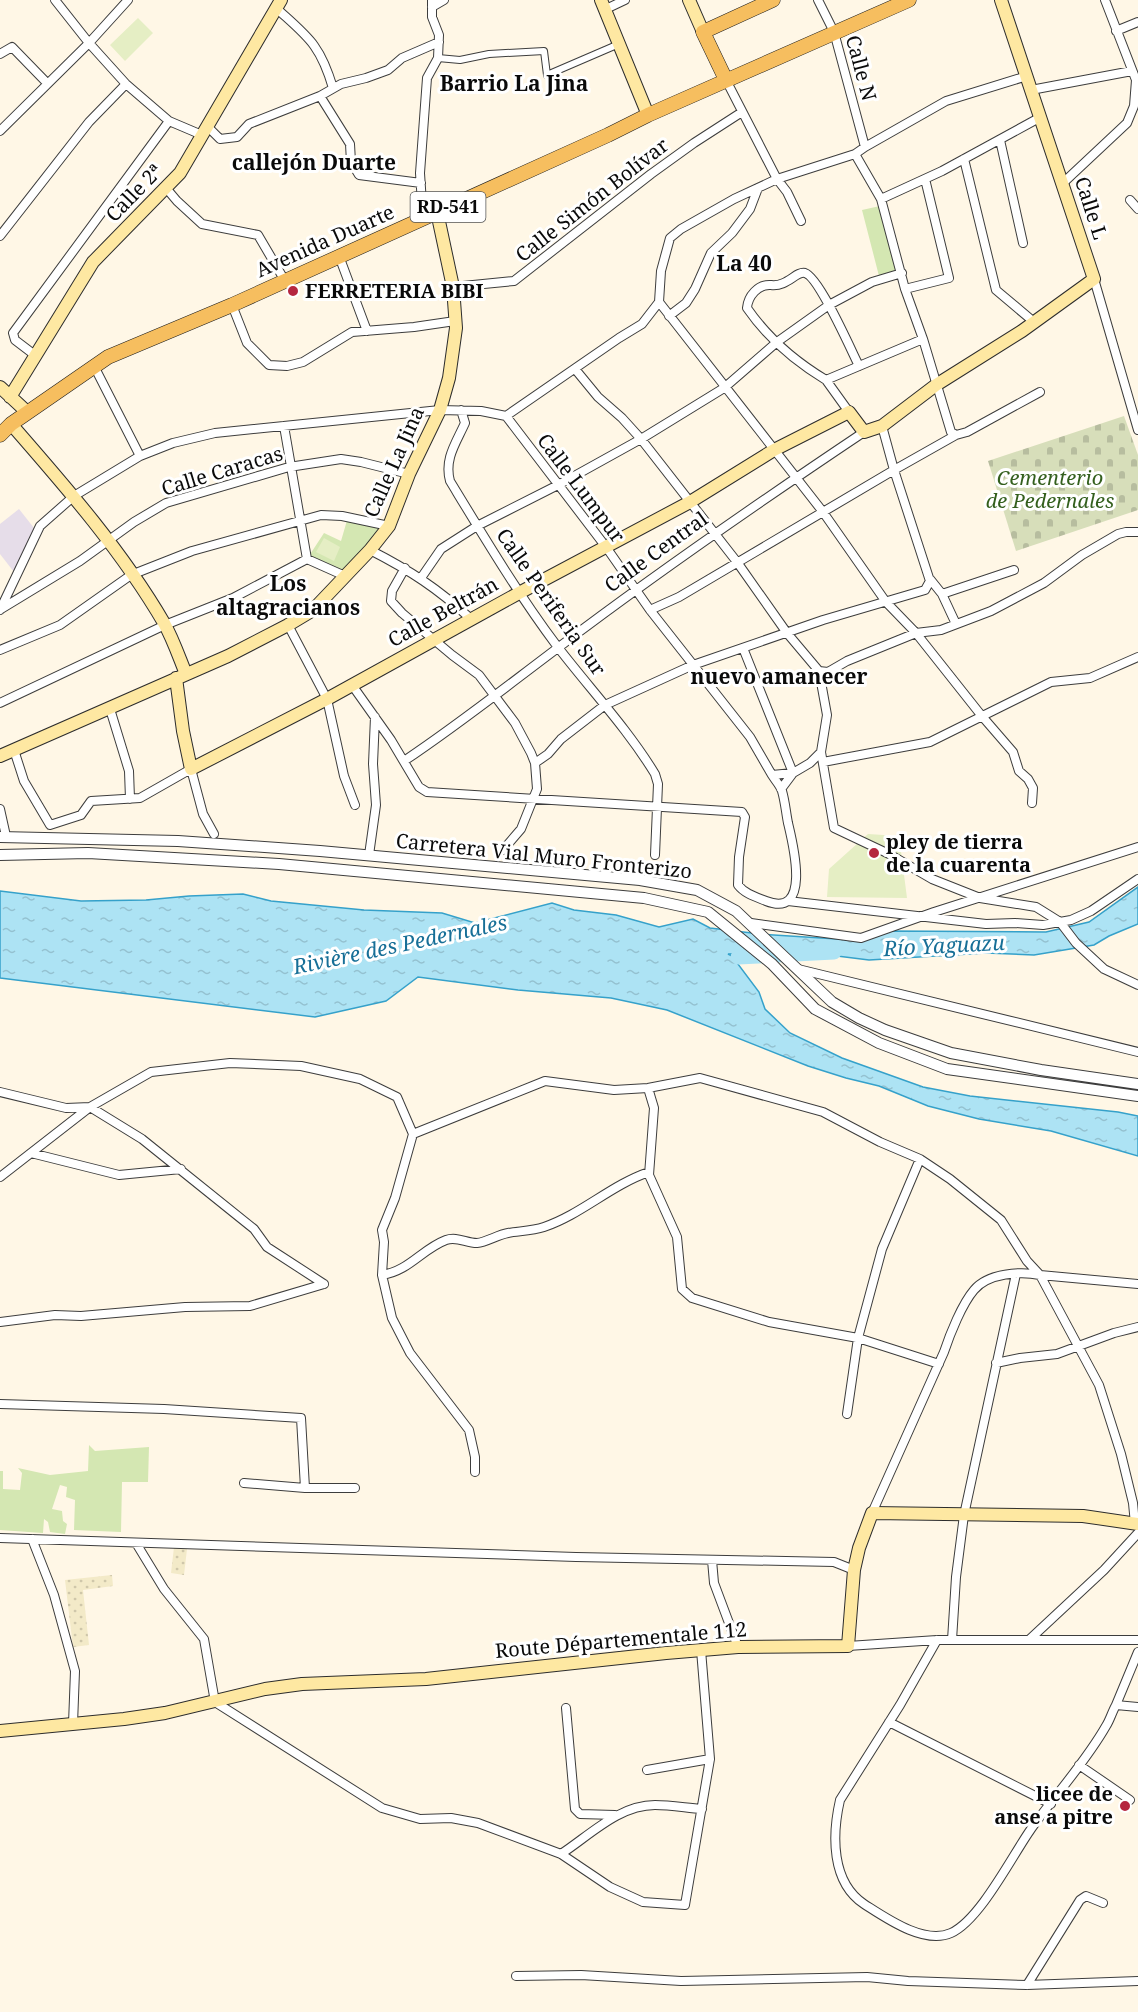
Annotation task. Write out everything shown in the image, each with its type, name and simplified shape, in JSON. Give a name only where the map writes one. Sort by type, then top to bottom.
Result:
[{"type":"main road","points":[[688,0],[726,80]]},
{"type":"main road","points":[[703,32],[772,0]]},
{"type":"main road","name":"Avenida Duarte","points":[[0,435],[27,412],[108,357],[232,305],[648,115],[909,0]]},
{"type":"main road","name":"Calle L","points":[[1001,0],[1094,279]]},
{"type":"main road","name":"Calle 2ª","points":[[10,397],[93,262],[180,173],[276,3]]},
{"type":"main road","points":[[604,4],[648,115]]},
{"type":"main road","name":"Calle La Jina","points":[[0,756],[110,709],[288,625],[313,610],[370,550],[389,526],[409,474],[440,410],[452,360],[455,321],[453,287],[437,212]]},
{"type":"main road","name":"Calle Central","points":[[864,432],[882,426],[936,385],[1034,322],[1094,279]]},
{"type":"main road","points":[[0,387],[27,412]]},
{"type":"main road","points":[[849,412],[864,432]]},
{"type":"main road","name":"Calle Beltrán","points":[[191,769],[327,699],[690,502],[774,450],[849,412]]},
{"type":"main road","points":[[11,424],[74,496],[109,541],[165,624],[181,676],[183,731],[191,769]]},
{"type":"main road","points":[[848,1646],[854,1570],[859,1548],[872,1513],[1083,1516],[1137,1527]]},
{"type":"main road","name":"Route Départementale 112","points":[[0,1731],[165,1713],[265,1689],[302,1684],[426,1679],[738,1647],[848,1646]]},
{"type":"street","points":[[55,0],[126,84],[169,121],[205,131],[220,138],[237,136],[249,124],[320,96],[341,84],[388,70],[402,58],[439,42]]},
{"type":"street","points":[[0,131],[89,43],[128,0]]},
{"type":"street","points":[[423,219],[421,183],[427,78],[438,58],[439,42],[439,35],[432,17],[432,3],[444,0]]},
{"type":"street","points":[[604,4],[625,0]]},
{"type":"street","name":"Calle N","points":[[818,0],[834,32],[865,147]]},
{"type":"street","points":[[1063,183],[1127,123],[1136,107],[1136,80],[1105,0]]},
{"type":"street","points":[[276,3],[312,41],[325,63],[333,88]]},
{"type":"street","points":[[1116,31],[1138,22]]},
{"type":"street","points":[[438,58],[460,60],[489,54],[544,51],[547,75],[619,44]]},
{"type":"street","points":[[0,54],[12,47],[47,83]]},
{"type":"street","points":[[1031,90],[1132,71]]},
{"type":"street","points":[[0,610],[40,526],[74,496],[140,456],[174,443],[215,433],[440,410],[481,411],[506,416],[642,324],[653,312],[658,302],[661,271],[670,238],[690,224],[777,179],[855,154],[946,101],[1027,76]]},
{"type":"street","points":[[726,80],[801,221]]},
{"type":"street","points":[[0,236],[89,122],[126,84]]},
{"type":"street","points":[[320,96],[350,144],[351,162],[359,175],[421,183]]},
{"type":"street","name":"Calle Simón Bolívar","points":[[453,287],[514,281],[651,174],[742,112]]},
{"type":"street","points":[[882,199],[964,159],[1039,118]]},
{"type":"street","points":[[36,356],[15,340],[13,333],[169,121]]},
{"type":"street","points":[[1000,140],[1023,243]]},
{"type":"street","points":[[855,154],[882,199],[905,289],[923,339],[949,428],[956,435]]},
{"type":"street","points":[[964,159],[996,290],[1034,322]]},
{"type":"street","points":[[905,289],[949,278],[925,179]]},
{"type":"street","points":[[166,188],[202,224],[258,235],[285,281]]},
{"type":"street","points":[[669,316],[686,303],[695,290],[711,253],[732,233],[750,209],[758,188]]},
{"type":"street","points":[[1131,200],[1138,209]]},
{"type":"street","points":[[339,256],[368,331]]},
{"type":"street","points":[[849,412],[826,380],[811,371],[766,333],[747,308],[748,300],[759,287],[786,284],[798,274],[803,273],[814,280],[859,366]]},
{"type":"street","points":[[421,578],[441,549],[477,526],[641,439],[724,388],[777,342],[829,305],[872,282],[902,273]]},
{"type":"street","name":"Calle L","points":[[1094,279],[1138,430]]},
{"type":"street","points":[[658,302],[823,512],[886,602],[916,633],[1013,752],[1019,771],[1028,779],[1033,788],[1032,803]]},
{"type":"street","points":[[232,305],[247,344],[269,365],[287,366],[303,362],[352,332],[455,321]]},
{"type":"street","points":[[826,380],[923,339]]},
{"type":"street","points":[[94,366],[140,456]]},
{"type":"street","points":[[575,369],[598,397],[641,439],[737,562],[787,633],[819,671],[827,715],[820,752],[834,828],[889,854],[932,879],[980,898],[1036,907],[1060,922],[1076,943],[1104,969],[1135,983]]},
{"type":"street","points":[[650,610],[679,597],[956,435],[967,432],[1040,392]]},
{"type":"street","name":"Calle Periferia Sur","points":[[461,410],[465,423],[448,458],[447,471],[450,481],[519,593],[655,774],[658,784],[655,855]]},
{"type":"street","name":"Calle Lumpur","points":[[506,416],[606,547],[650,610],[750,737],[781,789]]},
{"type":"street","points":[[284,426],[289,467],[307,559]]},
{"type":"street","points":[[535,763],[548,754],[561,739],[605,705],[693,665],[925,590],[930,585],[930,579],[882,426]]},
{"type":"street","name":"Calle Central","points":[[404,761],[496,696],[558,647],[715,533],[864,432]]},
{"type":"street","name":"Calle Caracas","points":[[0,610],[166,503],[289,467],[341,459],[409,474]]},
{"type":"street","points":[[0,650],[60,625],[131,575],[192,551],[321,515],[342,516],[389,526]]},
{"type":"street","points":[[819,671],[828,672],[847,661],[916,633],[940,630],[991,610],[1044,583],[1082,555],[1118,534],[1137,531]]},
{"type":"street","points":[[370,550],[421,578],[471,619]]},
{"type":"street","points":[[307,559],[345,576]]},
{"type":"street","points":[[0,703],[165,624],[233,598],[307,559]]},
{"type":"street","points":[[405,568],[392,591],[392,601],[402,613],[479,675],[515,723],[535,763],[538,784],[521,829],[503,850]]},
{"type":"street","points":[[942,594],[1014,570]]},
{"type":"street","points":[[930,579],[942,594],[956,624]]},
{"type":"street","points":[[288,625],[327,699],[344,776],[355,805]]},
{"type":"street","points":[[743,648],[793,773]]},
{"type":"street","points":[[823,762],[930,742],[1051,682],[1090,678],[1138,657]]},
{"type":"street","points":[[352,684],[375,716],[419,787],[427,792],[742,812],[745,817],[739,857],[738,885],[743,891],[775,904],[788,901],[986,924],[1043,925],[1071,920],[1091,911],[1138,879]]},
{"type":"street","points":[[110,709],[129,771],[130,800]]},
{"type":"street","points":[[369,855],[376,805],[373,764],[375,716]]},
{"type":"street","name":"Calle Beltrán","points":[[14,750],[24,781],[50,825],[81,815],[91,801],[140,798],[191,769]]},
{"type":"street","points":[[772,776],[793,773],[810,763],[820,752]]},
{"type":"street","points":[[191,769],[203,814],[214,834]]},
{"type":"street","points":[[788,901],[793,896],[797,879],[795,854],[781,789],[793,773]]},
{"type":"street","points":[[0,809],[3,837]]},
{"type":"street","name":"Carretera Vial Muro Fronterizo","points":[[3,837],[178,841],[369,855],[640,880],[697,890],[736,911],[751,923],[832,1002],[885,1030],[951,1053],[1041,1070],[1138,1083]]},
{"type":"street","points":[[751,923],[861,938],[1138,847]]},
{"type":"street","name":"Carretera Vial Muro Fronterizo","points":[[0,855],[88,853],[279,864],[644,898],[678,905],[708,912],[771,964],[815,1009],[879,1043],[947,1069],[1138,1096]]},
{"type":"street","points":[[795,968],[1138,1052]]},
{"type":"street","points":[[0,1177],[90,1107],[151,1072],[230,1063],[301,1066],[360,1079],[397,1097],[413,1134],[395,1198],[382,1230],[384,1242],[382,1275],[392,1318],[410,1353],[469,1430],[475,1457],[475,1472]]},
{"type":"street","points":[[413,1134],[545,1081],[614,1090],[648,1089],[700,1078],[823,1112],[920,1160],[950,1179],[1001,1220],[1040,1275],[1100,1385],[1124,1464],[1137,1527],[1104,1570],[1030,1639]]},
{"type":"street","points":[[648,1089],[654,1108],[649,1172],[676,1237],[682,1289],[687,1294],[692,1298],[769,1322],[858,1338],[939,1364]]},
{"type":"street","points":[[0,1092],[66,1108],[90,1107],[142,1139],[254,1229],[267,1247],[324,1284],[250,1306],[186,1307],[81,1316],[55,1315],[0,1322]]},
{"type":"street","points":[[31,1154],[119,1175],[181,1169]]},
{"type":"street","points":[[847,1414],[858,1338],[882,1249],[920,1160]]},
{"type":"street","points":[[382,1275],[406,1267],[434,1246],[448,1239],[482,1242],[509,1233],[542,1228],[570,1216],[630,1179],[649,1172]]},
{"type":"street","points":[[872,1513],[939,1364],[951,1331],[974,1289],[995,1277],[1028,1272],[1138,1284]]},
{"type":"street","points":[[952,1640],[956,1577],[964,1515],[1016,1274]]},
{"type":"street","points":[[996,1363],[1020,1358],[1044,1357],[1138,1327]]},
{"type":"street","points":[[0,1404],[164,1409],[301,1418],[305,1488]]},
{"type":"street","points":[[244,1483],[305,1488],[355,1488]]},
{"type":"street","points":[[0,1538],[834,1562],[854,1570]]},
{"type":"street","points":[[32,1539],[54,1595],[75,1671],[73,1724]]},
{"type":"street","points":[[136,1543],[164,1589],[204,1639],[215,1702],[382,1808],[420,1819],[451,1818],[478,1823],[561,1854],[610,1887],[643,1902],[685,1905],[710,1759],[701,1650]]},
{"type":"street","points":[[712,1560],[714,1583],[738,1647]]},
{"type":"street","points":[[937,1640],[840,1800],[836,1817],[835,1838],[838,1862],[843,1882],[851,1894],[876,1912],[922,1936],[950,1934],[968,1921],[982,1903],[1032,1828],[1107,1726],[1138,1652]]},
{"type":"street","points":[[848,1646],[937,1640],[1138,1640]]},
{"type":"street","points":[[1116,1706],[1138,1707]]},
{"type":"street","points":[[566,1708],[575,1809],[580,1814],[616,1815]]},
{"type":"street","points":[[889,1722],[1050,1804]]},
{"type":"street","points":[[647,1770],[710,1759]]},
{"type":"street","points":[[1079,1765],[1130,1800]]},
{"type":"street","points":[[561,1854],[616,1815],[637,1807],[654,1805],[702,1809]]},
{"type":"street","points":[[1027,1985],[1080,1900],[1086,1896],[1102,1903]]},
{"type":"street","points":[[516,1976],[581,1975],[681,1981],[867,1977],[908,1981],[1027,1985],[1138,1981]]},
{"type":"shaded area","points":[[19,509],[34,528],[14,572],[0,554],[0,524]]},
{"type":"shaded area","points":[[174,1547],[187,1549],[184,1575],[171,1573]]},
{"type":"shaded area","points":[[112,1575],[113,1586],[83,1590],[89,1645],[73,1647],[65,1580]]},
{"type":"green space","points":[[138,18],[153,33],[125,61],[110,45]]},
{"type":"green space","points":[[880,206],[897,272],[879,276],[862,210]]},
{"type":"green space","name":"Cementerio de Pedernales","points":[[1124,416],[1138,455],[1138,510],[1016,551],[988,461]]},
{"type":"green space","points":[[348,517],[385,525],[345,576],[307,559],[324,533],[341,541]]},
{"type":"green space","points":[[324,538],[340,547],[334,561],[316,552]]},
{"type":"green space","name":"pley de tierra de la cuarenta","points":[[868,834],[899,836],[907,898],[827,897],[829,869]]},
{"type":"green space","points":[[89,1445],[95,1451],[149,1447],[148,1482],[122,1482],[121,1532],[74,1530],[75,1500],[66,1497],[67,1487],[60,1485],[52,1509],[62,1511],[63,1521],[67,1524],[65,1534],[50,1532],[48,1522],[44,1519],[43,1533],[0,1530],[0,1471],[3,1471],[3,1489],[20,1490],[22,1473],[18,1468],[50,1475],[88,1471]]},
{"type":"water","name":"Rivière des Pedernales","points":[[1138,887],[1138,924],[1094,945],[1034,955],[986,953],[869,960],[805,952],[728,954],[732,956],[759,992],[765,1009],[790,1033],[842,1058],[923,1087],[970,1096],[1138,1116],[1138,1156],[1051,1131],[979,1119],[928,1106],[879,1086],[808,1066],[667,1010],[611,998],[518,990],[418,977],[386,1001],[315,1017],[0,978],[0,891],[81,901],[146,900],[243,894],[271,901],[364,910],[442,913],[475,923],[552,903],[574,910],[616,915],[659,927],[693,919],[710,928],[853,940],[886,931],[1046,932],[1089,922]]},
{"type":"waterway","name":"Río Yaguazu","points":[[738,957],[834,952]]},
{"type":"place","name":"FERRETERIA BIBI","points":[[293,291]]},
{"type":"place","name":"pley de tierra de la cuarenta","points":[[874,853]]},
{"type":"place","name":"licee de anse a pitre","points":[[1125,1806]]},
{"type":"district","name":"Barrio La Jina","points":[[514,84]]},
{"type":"district","name":"callejón Duarte","points":[[314,163]]},
{"type":"district","name":"La 40","points":[[744,264]]},
{"type":"district","name":"Los altagracianos","points":[[288,596]]},
{"type":"district","name":"nuevo amanecer","points":[[779,677]]}]
